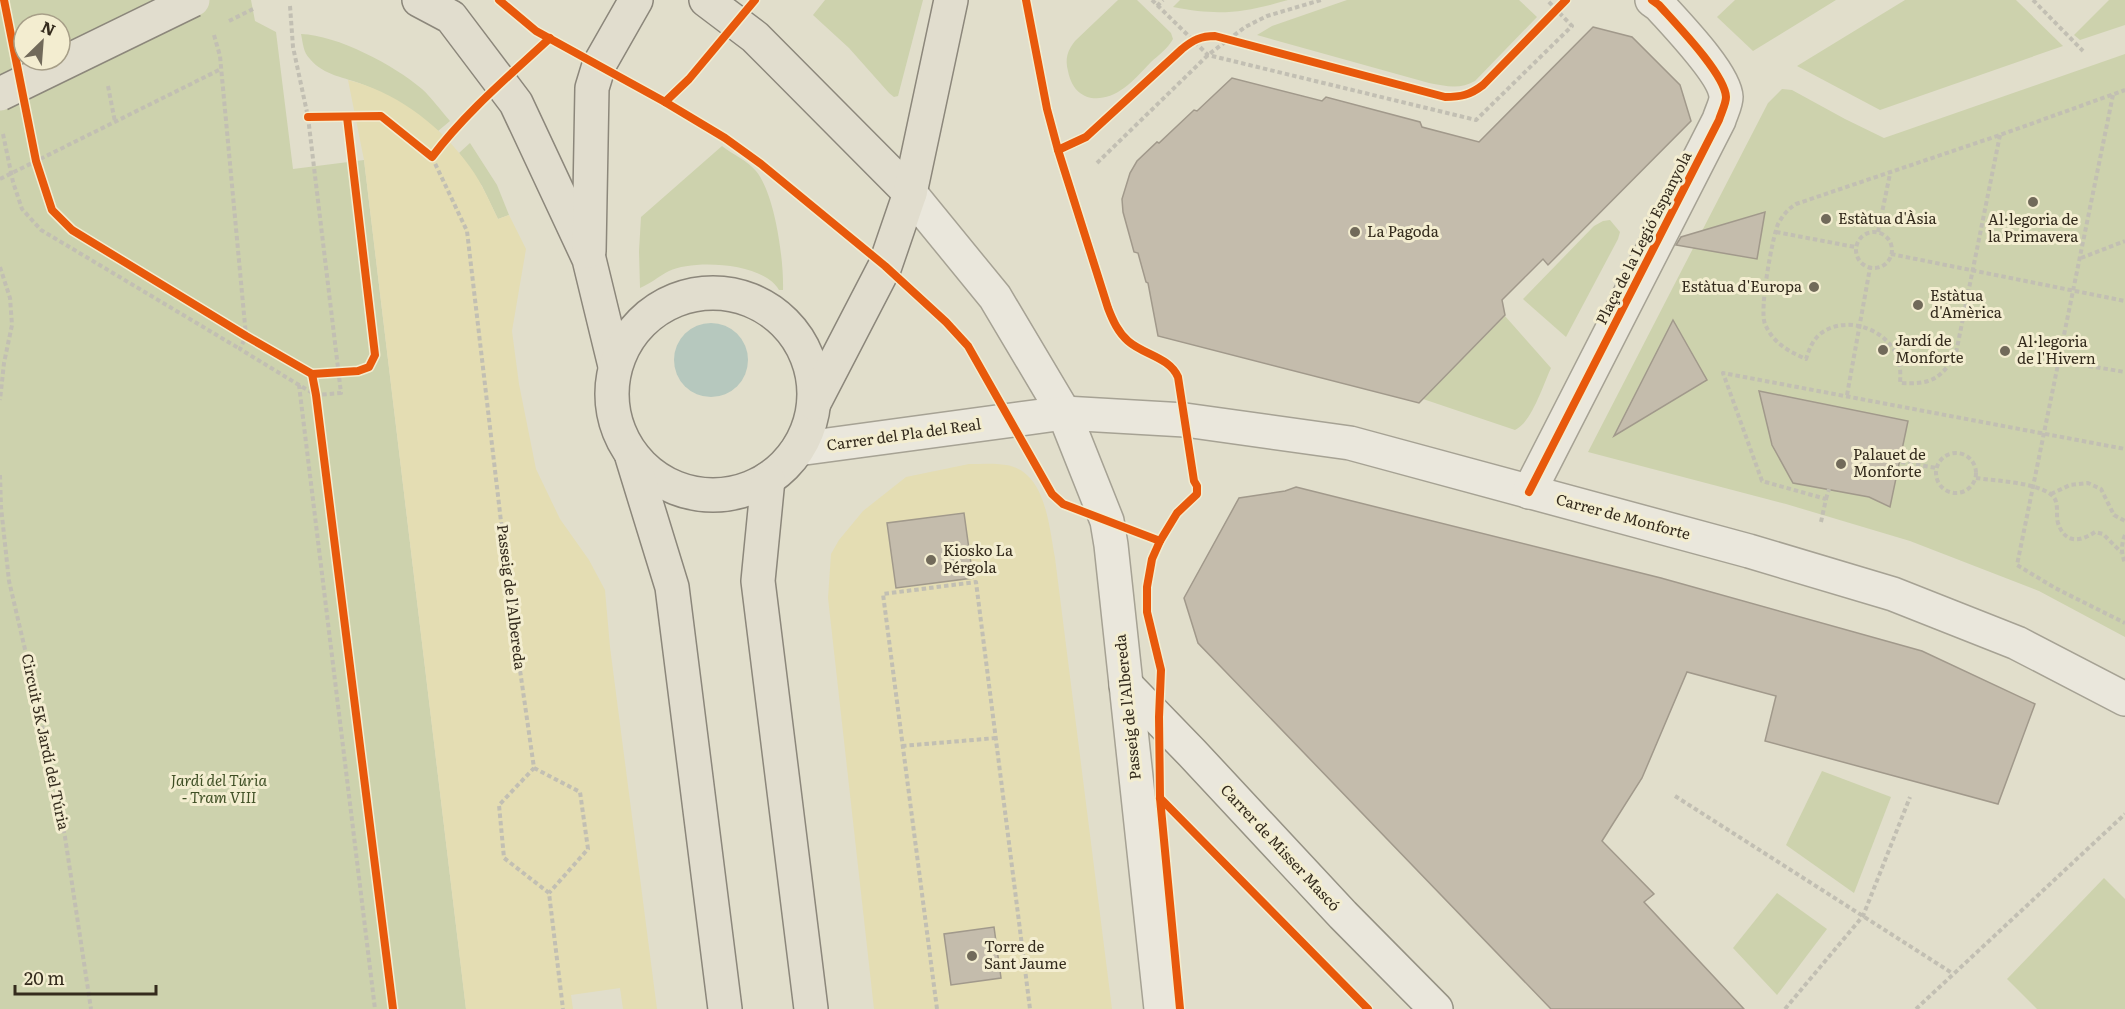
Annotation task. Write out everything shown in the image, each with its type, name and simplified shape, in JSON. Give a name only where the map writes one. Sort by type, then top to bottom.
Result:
[{"type":"main road","points":[[0,94],[194,0]]},
{"type":"main road","points":[[419,0],[450,17],[516,103],[589,259],[615,366],[612,397],[617,428],[632,455],[672,587],[725,1009]]},
{"type":"main road","points":[[589,259],[592,88],[599,65],[636,0]]},
{"type":"main road","points":[[706,0],[755,37],[910,193]]},
{"type":"main road","points":[[814,403],[885,266],[910,193],[951,0]]},
{"type":"main road","points":[[615,366],[628,339],[641,324],[673,301],[702,294],[731,295],[760,304],[784,322],[802,346],[812,374],[814,403],[809,428],[798,449],[785,466],[768,479],[734,493],[695,494],[660,480],[632,455]]},
{"type":"main road","points":[[768,479],[758,581],[811,1009]]},
{"type":"street","name":"Plaça de la Legió Espanyola","points":[[1529,492],[1719,120],[1726,96],[1720,81],[1700,52],[1658,2]]},
{"type":"street","points":[[910,193],[995,297],[1064,413]]},
{"type":"street","name":"Carrer de Monforte","points":[[1064,413],[1185,420],[1350,443],[1749,551],[1893,594],[2017,643],[2125,699]]},
{"type":"street","name":"Carrer del Pla del Real","points":[[798,449],[1064,413]]},
{"type":"street","name":"Passeig de l'Albereda","points":[[1064,413],[1107,522],[1111,545],[1161,1009]]},
{"type":"street","name":"Carrer de Misser Mascó","points":[[1126,685],[1343,915],[1436,1009]]},
{"type":"path","points":[[1152,0],[1190,42],[1208,55],[1476,120],[1572,26],[1559,7],[1547,0]]},
{"type":"path","points":[[1157,6],[1163,0]]},
{"type":"path","points":[[1097,163],[1208,55],[1245,27],[1267,16],[1321,0]]},
{"type":"path","points":[[2033,0],[2083,51]]},
{"type":"path","points":[[2,132],[11,174],[22,209],[41,230],[316,395],[341,393],[344,371],[308,117],[293,47],[290,6]]},
{"type":"path","points":[[1548,18],[1559,7]]},
{"type":"path","points":[[214,33],[220,56],[246,336],[240,349]]},
{"type":"path","points":[[1190,42],[1203,36]]},
{"type":"path","points":[[1215,36],[1240,43]]},
{"type":"path","points":[[0,179],[221,69]]},
{"type":"path","points":[[308,117],[381,116],[432,157],[445,139],[502,83]]},
{"type":"path","points":[[2000,135],[1956,353],[1941,375],[1917,384],[1900,383],[1901,371],[1893,348],[1873,331],[1859,326],[1839,326],[1820,334],[1812,343],[1806,359],[1783,348],[1764,323],[1762,308],[1776,232],[1788,209],[1796,204],[2125,90]]},
{"type":"path","points":[[2113,94],[2017,565],[2055,588],[2125,623]]},
{"type":"path","points":[[346,117],[348,129]]},
{"type":"path","points":[[34,150],[39,171]]},
{"type":"path","points":[[1878,232],[1890,173]]},
{"type":"path","points":[[1776,232],[1855,247]]},
{"type":"path","points":[[1878,232],[1891,242],[1892,254],[1886,264],[1875,269],[1864,266],[1857,258],[1855,247],[1861,236],[1878,232]]},
{"type":"path","points":[[2080,258],[2125,241]]},
{"type":"path","points":[[1892,254],[2125,301]]},
{"type":"path","points":[[0,267],[10,298],[12,325],[4,363],[0,400]]},
{"type":"path","points":[[1847,395],[1870,268]]},
{"type":"path","points":[[235,330],[255,342]]},
{"type":"path","points":[[2059,361],[2125,372]]},
{"type":"path","points":[[331,373],[344,371]]},
{"type":"path","points":[[1826,499],[1762,481],[1723,373],[2125,449]]},
{"type":"path","points":[[299,385],[375,1009]]},
{"type":"path","points":[[314,385],[318,407]]},
{"type":"path","points":[[1961,453],[1975,465],[1976,478],[1969,488],[1958,493],[1951,492],[1937,480],[1936,468],[1948,454],[1961,453]]},
{"type":"path","points":[[1901,462],[1936,468]]},
{"type":"path","points":[[1976,478],[2033,487],[2051,494],[2058,509],[2058,522],[2065,534],[2073,540],[2084,539],[2095,532],[2103,534],[2121,552],[2125,563]]},
{"type":"path","points":[[2051,494],[2070,485],[2088,483],[2101,489],[2114,515],[2125,521]]},
{"type":"path","points":[[1821,522],[1829,489]]},
{"type":"path","points":[[2121,552],[2125,535]]},
{"type":"path","points":[[937,1009],[882,594],[976,582],[1030,1009]]},
{"type":"path","points":[[902,746],[996,738]]},
{"type":"path","points":[[549,893],[588,849],[580,792],[534,768],[499,806],[504,858],[549,893],[563,1009]]},
{"type":"path","points":[[1675,796],[1952,974]]},
{"type":"path","points":[[1785,1009],[1863,916],[1910,797]]},
{"type":"path","points":[[1916,1009],[2125,814]]},
{"type":"green space","name":"Jardí del Túria - Tram VIII","points":[[0,0],[251,0],[255,21],[276,32],[293,169],[364,160],[466,1009],[0,1009]]},
{"type":"green space","points":[[825,0],[923,0],[898,96],[894,97],[889,93],[849,48],[813,15]]},
{"type":"green space","points":[[1118,0],[1137,0],[1171,33],[1173,39],[1124,88],[1106,97],[1090,98],[1076,89],[1071,81],[1067,67],[1067,55],[1075,41]]},
{"type":"green space","points":[[1180,0],[1288,0],[1231,12],[1204,12],[1173,7]]},
{"type":"green space","points":[[1347,0],[1519,0],[1537,17],[1475,81],[1458,86],[1429,83],[1257,35],[1272,26]]},
{"type":"green space","points":[[1735,0],[1836,0],[1753,51],[1717,17]]},
{"type":"green space","points":[[1905,0],[2016,0],[2063,46],[1880,110],[1797,66]]},
{"type":"green space","points":[[2109,0],[2125,0],[2125,25],[2080,40],[2074,35]]},
{"type":"green space","points":[[301,34],[331,40],[381,61],[422,89],[450,121],[438,131],[384,94],[322,69],[306,53]]},
{"type":"green space","name":"Jardí de Monforte","points":[[2125,54],[2125,637],[2039,591],[1910,541],[1786,504],[1588,452],[1768,103],[1782,89],[1792,90],[1884,138]]},
{"type":"green space","points":[[470,143],[497,185],[509,215],[498,219],[482,186],[459,153]]},
{"type":"green space","points":[[722,146],[753,167],[763,181],[777,228],[783,290],[779,290],[771,281],[759,274],[728,266],[711,265],[681,267],[669,271],[640,288],[641,217]]},
{"type":"green space","points":[[1610,220],[1620,232],[1618,239],[1566,337],[1523,299],[1594,226]]},
{"type":"green space","points":[[1505,316],[1551,368],[1532,411],[1521,426],[1515,430],[1423,399]]},
{"type":"green space","points":[[1822,771],[1891,797],[1854,893],[1786,845]]},
{"type":"green space","points":[[2104,878],[2125,899],[2125,1009],[2037,1009],[2007,979]]},
{"type":"green space","points":[[1777,893],[1827,929],[1777,995],[1733,948]]},
{"type":"sand","points":[[348,80],[397,100],[427,121],[453,145],[474,173],[498,219],[509,215],[526,249],[512,331],[519,384],[536,469],[560,519],[589,560],[605,590],[610,647],[657,1009],[623,1009],[620,988],[571,995],[573,1009],[466,1009],[364,160]]},
{"type":"sand","points":[[969,464],[1006,465],[1019,469],[1038,489],[1047,517],[1055,558],[1112,1009],[874,1009],[828,598],[831,554],[839,540],[863,511],[906,477]],"holes":[[[964,513],[973,578],[897,588],[887,524]],[[993,927],[1000,978],[951,985],[944,934]]]},
{"type":"shaded area","points":[[704,323],[718,323],[732,329],[742,339],[748,353],[746,374],[732,391],[718,397],[704,397],[690,391],[680,381],[674,367],[674,353],[680,339],[690,329]]},
{"type":"building","name":"La Pagoda","points":[[1593,27],[1632,37],[1680,85],[1691,121],[1548,265],[1543,259],[1502,300],[1505,315],[1419,403],[1158,336],[1148,283],[1138,253],[1134,252],[1123,212],[1122,199],[1130,173],[1137,161],[1194,110],[1197,111],[1232,78],[1322,101],[1326,97],[1420,122],[1422,127],[1479,142]]},
{"type":"building","points":[[1765,212],[1757,259],[1676,245],[1681,237]]},
{"type":"building","points":[[1673,320],[1707,380],[1614,436]]},
{"type":"building","name":"Palauet de Monforte","points":[[1759,391],[1908,421],[1890,507],[1869,497],[1793,483],[1772,445]]},
{"type":"building","points":[[1296,487],[1661,578],[1922,651],[2035,704],[1998,804],[1765,741],[1776,696],[1687,672],[1642,778],[1602,841],[1654,894],[1644,902],[1744,1009],[1551,1009],[1198,643],[1184,598],[1239,498],[1285,491]]},
{"type":"building","name":"Kiosko La Pérgola","points":[[964,513],[973,578],[896,588],[887,523]]},
{"type":"building","name":"Torre de Sant Jaume","points":[[994,927],[1001,978],[951,985],[944,934]]},
{"type":"cycle path","points":[[4,0],[36,161],[52,210],[72,230],[312,374],[358,371],[369,367],[375,355],[347,117]]},
{"type":"cycle path","points":[[499,0],[536,31],[665,102],[725,138],[761,164],[885,266],[946,322],[968,346],[1052,494],[1063,504],[1160,541]]},
{"type":"cycle path","points":[[665,102],[689,79],[755,0]]},
{"type":"cycle path","points":[[1026,0],[1047,109],[1108,308],[1124,338],[1169,365],[1178,377],[1194,481],[1197,486],[1197,494],[1177,513],[1160,541],[1152,559],[1147,587],[1147,612],[1161,670],[1160,798],[1180,1009]]},
{"type":"cycle path","points":[[1058,150],[1086,137],[1182,49],[1201,38],[1215,36],[1445,97],[1456,97],[1465,95],[1483,85],[1566,0]]},
{"type":"cycle path","points":[[1529,492],[1719,120],[1725,103],[1723,87],[1709,63],[1659,5],[1652,0]]},
{"type":"cycle path","points":[[308,117],[381,116],[432,157],[473,110],[550,38]]},
{"type":"cycle path","points":[[312,374],[393,1009]]},
{"type":"cycle path","points":[[1160,798],[1368,1009]]},
{"type":"place","name":"Al·legoria de la Primavera","points":[[2033,202]]},
{"type":"place","name":"Estàtua d'Àsia","points":[[1826,219]]},
{"type":"place","name":"La Pagoda","points":[[1355,232]]},
{"type":"place","name":"Estàtua d'Europa","points":[[1814,287]]},
{"type":"place","name":"Estàtua d'Amèrica","points":[[1918,305]]},
{"type":"place","name":"Jardí de Monforte","points":[[1883,350]]},
{"type":"place","name":"Al·legoria de l'Hivern","points":[[2005,351]]},
{"type":"place","name":"Palauet de Monforte","points":[[1841,464]]},
{"type":"place","name":"Kiosko La Pérgola","points":[[931,560]]},
{"type":"place","name":"Torre de Sant Jaume","points":[[972,956]]}]
